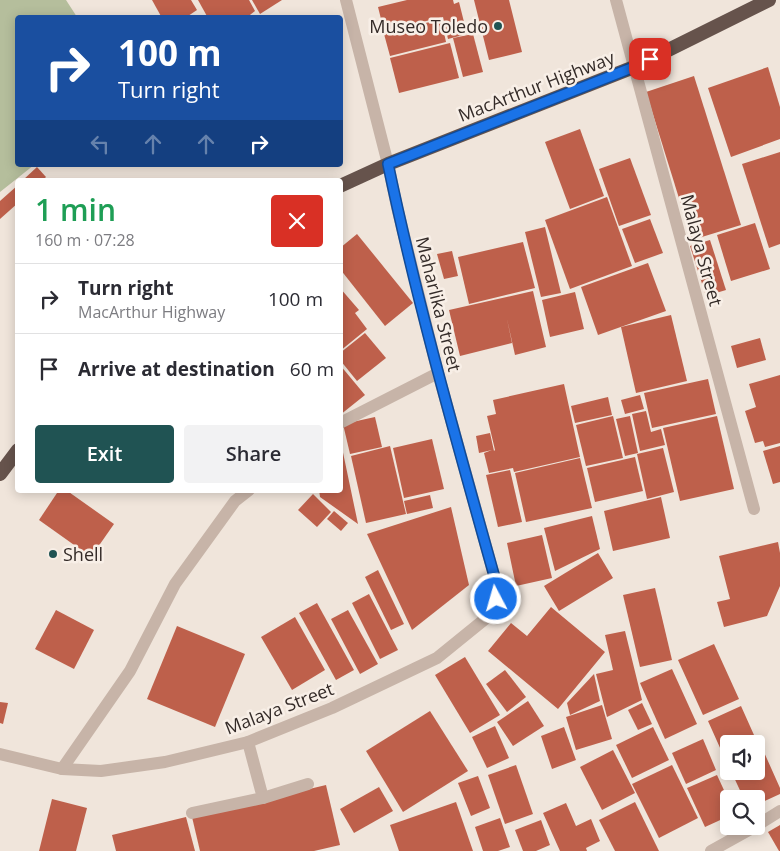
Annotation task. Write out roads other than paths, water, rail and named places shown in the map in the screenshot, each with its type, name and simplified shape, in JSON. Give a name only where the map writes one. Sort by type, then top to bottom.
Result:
[{"type":"highway","name":"MacArthur Highway","points":[[343,185],[388,164],[634,67],[769,0]]},
{"type":"highway","points":[[0,474],[15,454]]},
{"type":"street","name":"Maharlika Street","points":[[346,0],[388,164],[438,373],[494,575],[496,599],[490,615]]},
{"type":"street","name":"Malaya Street","points":[[616,0],[754,509]]},
{"type":"street","points":[[343,421],[438,373]]},
{"type":"street","points":[[62,769],[130,671],[175,584],[235,501],[245,493]]},
{"type":"street","name":"Malaya Street","points":[[0,754],[62,769],[101,771],[155,763],[248,742],[332,708],[437,658],[490,615]]},
{"type":"street","points":[[248,742],[263,798]]},
{"type":"street","points":[[192,814],[263,798],[308,784]]},
{"type":"street","points":[[765,820],[780,811]]},
{"type":"street","points":[[712,851],[740,835]]},
{"type":"place","name":"Museo Toledo","points":[[498,26]]},
{"type":"place","name":"Shell","points":[[53,554]]}]
